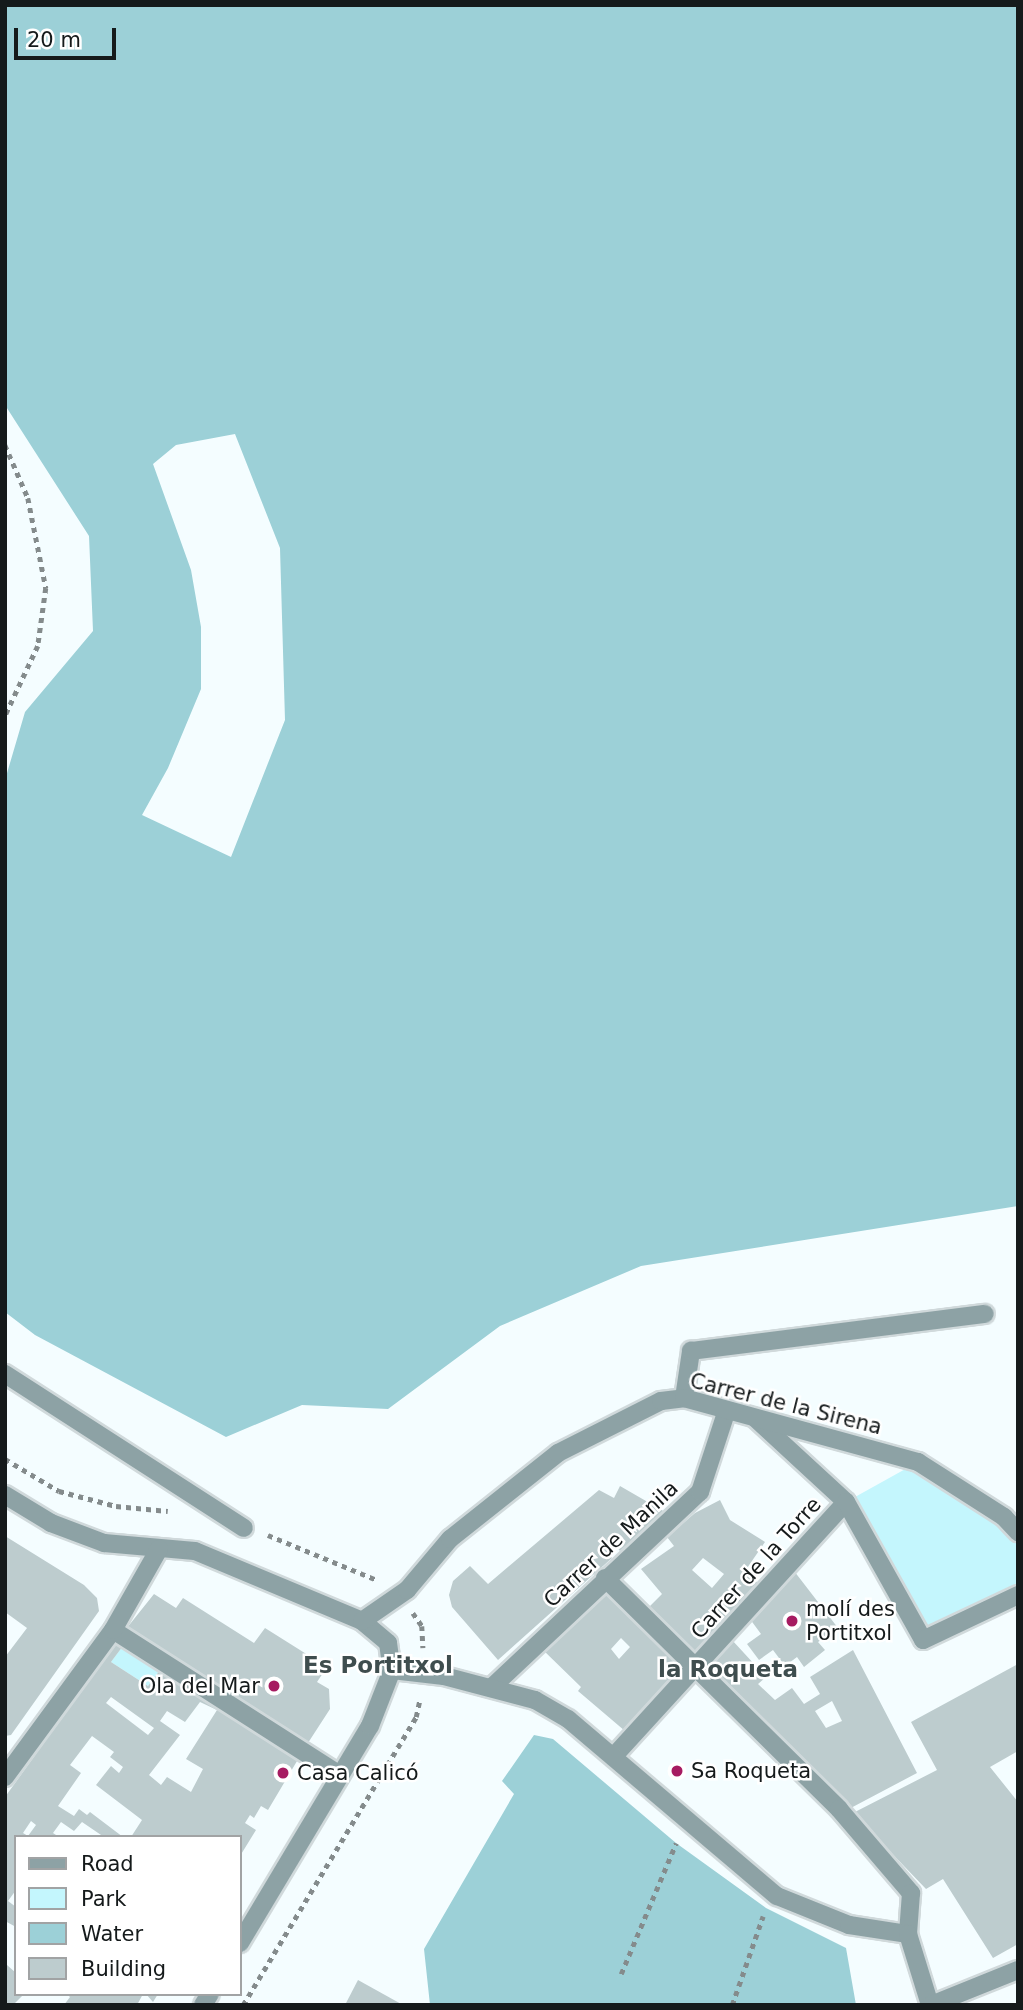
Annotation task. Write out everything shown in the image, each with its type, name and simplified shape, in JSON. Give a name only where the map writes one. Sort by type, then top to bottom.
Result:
[{"type":"street","points":[[684,1398],[691,1352],[985,1314]]},
{"type":"street","points":[[5,1374],[244,1528]]},
{"type":"street","name":"Carrer de la Sirena","points":[[362,1621],[407,1590],[450,1539],[558,1453],[661,1401],[684,1398],[918,1462],[1004,1517],[1018,1532]]},
{"type":"street","name":"Carrer de Manila","points":[[491,1688],[605,1578],[700,1492],[727,1410]]},
{"type":"street","points":[[754,1416],[846,1502],[923,1640],[1018,1595]]},
{"type":"street","points":[[5,1495],[51,1523],[104,1543],[195,1551],[362,1621],[388,1643],[392,1670],[370,1726],[242,1941]]},
{"type":"street","name":"Carrer de la Torre","points":[[614,1756],[846,1502]]},
{"type":"street","points":[[6,1775],[113,1630],[159,1549]]},
{"type":"street","points":[[605,1578],[839,1809],[911,1893],[908,1934],[931,2005],[1018,1970]]},
{"type":"street","points":[[113,1630],[340,1775]]},
{"type":"street","points":[[392,1670],[444,1676],[535,1700],[614,1756],[777,1896],[849,1925],[908,1934]]},
{"type":"path","points":[[5,445],[28,498],[46,588],[38,646],[5,716]]},
{"type":"path","points":[[5,1459],[59,1491],[116,1506],[171,1512]]},
{"type":"path","points":[[621,1973],[676,1843]]},
{"type":"path","points":[[732,2005],[766,1908]]},
{"type":"green space","points":[[918,1462],[1018,1532],[1018,1595],[923,1640],[846,1502]]},
{"type":"green space","points":[[126,1642],[163,1666],[148,1686],[111,1662]]},
{"type":"water","points":[[5,5],[1018,5],[1018,1206],[641,1266],[500,1326],[388,1409],[302,1405],[226,1437],[35,1335],[5,1312],[5,780],[25,712],[93,631],[89,536],[5,405]]},
{"type":"water","points":[[534,1735],[553,1739],[676,1843],[766,1908],[846,1948],[856,2005],[430,2005],[424,1949],[514,1794],[502,1781]]},
{"type":"pier","points":[[235,434],[280,548],[285,720],[231,857],[142,815],[168,768],[201,689],[201,627],[191,570],[153,464],[176,445]]},
{"type":"building","points":[[620,1486],[665,1512],[620,1551],[614,1544],[607,1552],[612,1558],[498,1660],[452,1607],[449,1595],[453,1581],[470,1566],[488,1584],[599,1490],[614,1498]]},
{"type":"building","points":[[720,1500],[730,1520],[765,1542],[745,1571],[759,1584],[694,1654],[647,1609],[662,1594],[641,1569],[674,1546],[667,1537],[695,1513]],"holes":[[[703,1558],[724,1574],[712,1588],[692,1570]]]},
{"type":"building","points":[[5,1536],[84,1585],[97,1598],[99,1611],[11,1735],[5,1736],[5,1657],[27,1628],[5,1612]]},
{"type":"building","name":"molí des Portitxol","points":[[791,1567],[838,1628],[818,1642],[825,1650],[804,1667],[797,1657],[785,1666],[773,1650],[759,1660],[747,1644],[761,1634],[747,1615]]},
{"type":"building","points":[[602,1587],[684,1668],[625,1731],[578,1691],[581,1687],[542,1649]],"holes":[[[621,1638],[630,1647],[619,1659],[611,1649]]]},
{"type":"building","points":[[154,1594],[176,1608],[183,1598],[254,1643],[265,1628],[327,1667],[317,1682],[329,1689],[330,1709],[306,1746],[126,1629]]},
{"type":"building","points":[[119,1638],[126,1642],[111,1662],[148,1686],[163,1666],[300,1756],[268,1810],[261,1806],[254,1818],[250,1815],[245,1823],[256,1830],[242,1853],[242,1835],[132,1835],[142,1820],[96,1785],[111,1766],[119,1773],[123,1767],[110,1757],[114,1752],[92,1736],[70,1765],[81,1773],[58,1806],[74,1816],[79,1809],[87,1815],[90,1812],[120,1835],[101,1835],[82,1822],[74,1831],[61,1822],[53,1833],[56,1835],[29,1835],[36,1825],[31,1821],[23,1833],[26,1835],[14,1835],[14,1893],[8,1901],[14,1906],[14,1926],[5,1921],[5,1797]],"holes":[[[111,1697],[154,1728],[148,1735],[106,1703]],[[200,1702],[217,1710],[186,1759],[203,1769],[191,1792],[167,1777],[161,1785],[149,1775],[180,1735],[160,1721],[167,1711],[185,1722]]]},
{"type":"building","points":[[732,1640],[766,1677],[758,1684],[775,1700],[792,1688],[804,1704],[820,1694],[810,1677],[853,1650],[917,1773],[847,1810],[706,1667]],"holes":[[[832,1701],[842,1721],[826,1728],[815,1711]]]},
{"type":"building","points":[[1018,1664],[1018,1751],[990,1767],[1018,1802],[1018,1944],[993,1958],[943,1879],[926,1889],[853,1813],[937,1770],[911,1722]]},
{"type":"building","points":[[7,1965],[14,1971],[14,1996],[22,1996],[13,2005],[5,2005]]},
{"type":"building","points":[[358,1980],[403,2005],[345,2005]]},
{"type":"building","points":[[142,1996],[137,2005],[64,2005],[70,1997]]},
{"type":"place","name":"molí des Portitxol","points":[[792,1621]]},
{"type":"place","name":"Ola del Mar","points":[[274,1686]]},
{"type":"place","name":"Sa Roqueta","points":[[677,1771]]},
{"type":"place","name":"Casa Calicó","points":[[283,1773]]},
{"type":"district","name":"Es Portitxol","points":[[378,1665]]},
{"type":"district","name":"la Roqueta","points":[[728,1669]]}]
